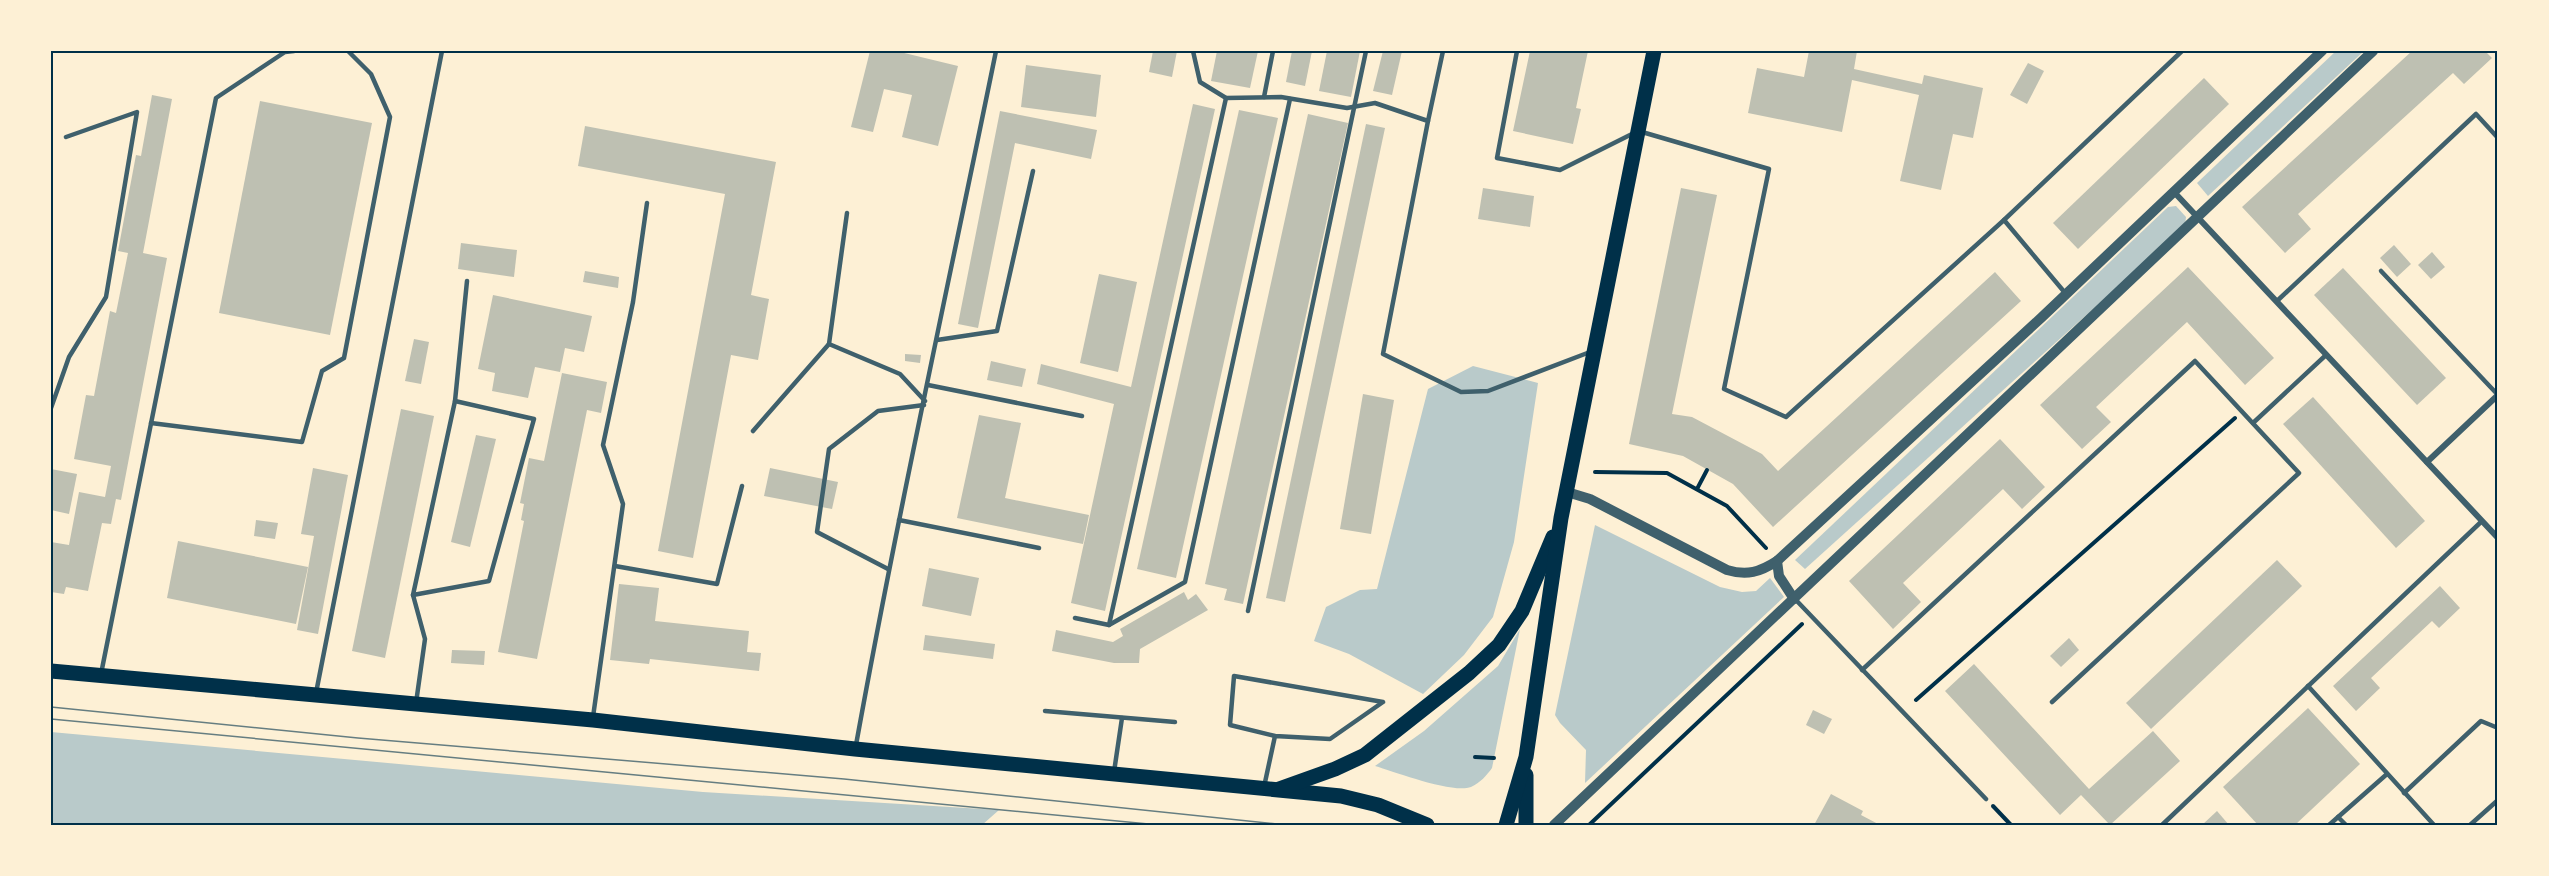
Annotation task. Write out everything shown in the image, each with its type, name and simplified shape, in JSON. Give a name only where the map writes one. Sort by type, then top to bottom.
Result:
[{"type":"main road","points":[[1506,825],[1526,757],[1566,492],[1654,51]]},
{"type":"main road","points":[[1269,790],[1335,769],[1365,755],[1476,666],[1498,645],[1522,611],[1562,518]]},
{"type":"main road","points":[[51,671],[593,720],[855,749],[1341,796],[1378,805],[1427,825]]},
{"type":"main road","points":[[1526,757],[1526,825]]},
{"type":"street","points":[[1566,492],[1590,499],[1727,570],[1755,573],[1777,561],[2066,294],[2322,51]]},
{"type":"street","points":[[1554,825],[2373,51]]},
{"type":"street","points":[[2174,192],[2498,538]]},
{"type":"street","points":[[2427,462],[2498,395]]},
{"type":"street","points":[[1777,561],[1779,576],[1794,598]]},
{"type":"lane","points":[[101,676],[216,98],[285,52],[294,51]]},
{"type":"lane","points":[[152,423],[302,442],[321,371],[344,358],[390,117],[371,74],[348,51]]},
{"type":"lane","points":[[316,695],[442,51]]},
{"type":"lane","points":[[855,749],[888,569],[925,403],[996,51]]},
{"type":"lane","points":[[1193,51],[1200,82],[1226,98],[1290,99],[1347,108],[1375,103],[1428,122]]},
{"type":"lane","points":[[1264,97],[1273,51]]},
{"type":"lane","points":[[1248,611],[1366,51]]},
{"type":"lane","points":[[1443,51],[1383,354],[1461,392],[1488,391],[1595,350]]},
{"type":"lane","points":[[1517,51],[1497,158],[1560,170],[1638,131],[1769,169],[1724,389],[1785,417],[2004,220],[2182,51]]},
{"type":"lane","points":[[1109,625],[1226,98]]},
{"type":"lane","points":[[1076,618],[1109,625],[1185,582],[1290,99]]},
{"type":"lane","points":[[51,408],[69,357],[106,297],[138,112],[66,137]]},
{"type":"lane","points":[[2277,301],[2476,114],[2498,138]]},
{"type":"lane","points":[[937,340],[997,331],[1033,171]]},
{"type":"lane","points":[[593,720],[623,504],[603,445],[633,302],[647,203]]},
{"type":"lane","points":[[753,431],[829,344],[847,213]]},
{"type":"lane","points":[[2004,220],[2066,294]]},
{"type":"lane","points":[[2381,271],[2498,395]]},
{"type":"lane","points":[[416,703],[425,639],[413,596],[455,401],[467,281]]},
{"type":"lane","points":[[829,344],[900,374],[925,403]]},
{"type":"lane","points":[[2253,423],[2326,355]]},
{"type":"lane","points":[[1862,670],[2195,361],[2299,473],[2052,702]]},
{"type":"lane","points":[[928,385],[1082,416]]},
{"type":"lane","points":[[413,596],[489,581],[534,419],[455,401]]},
{"type":"lane","points":[[888,569],[817,532],[830,449],[878,411],[925,403]]},
{"type":"lane","points":[[615,566],[717,584],[742,486]]},
{"type":"lane","points":[[899,520],[1039,548]]},
{"type":"lane","points":[[2162,825],[2482,521]]},
{"type":"lane","points":[[1794,598],[1986,799]]},
{"type":"lane","points":[[1234,676],[1383,702],[1330,739],[1275,736],[1230,725],[1234,676]]},
{"type":"lane","points":[[2308,686],[2434,825]]},
{"type":"lane","points":[[1045,711],[1175,722]]},
{"type":"lane","points":[[1114,775],[1122,718]]},
{"type":"lane","points":[[2404,793],[2481,721],[2498,728]]},
{"type":"lane","points":[[1269,790],[1275,736]]},
{"type":"lane","points":[[2329,825],[2387,774]]},
{"type":"lane","points":[[2470,825],[2498,800]]},
{"type":"lane","points":[[2338,817],[2346,825]]},
{"type":"path","points":[[1916,700],[2242,411]]},
{"type":"path","points":[[1697,489],[1707,470]]},
{"type":"path","points":[[1595,472],[1667,473],[1727,506],[1766,548]]},
{"type":"path","points":[[1589,825],[1805,621],[1803,608]]},
{"type":"path","points":[[1475,757],[1494,758]]},
{"type":"path","points":[[1986,799],[2011,825]]},
{"type":"shaded area","points":[[2336,51],[2364,51],[2208,196],[2197,183]]},
{"type":"shaded area","points":[[2176,206],[2186,217],[2185,226],[1805,569],[1795,560],[2168,207]]},
{"type":"shaded area","points":[[1473,366],[1538,383],[1514,542],[1493,617],[1464,655],[1423,694],[1349,654],[1314,641],[1326,607],[1360,590],[1377,589],[1428,389]]},
{"type":"shaded area","points":[[1595,525],[1720,587],[1742,592],[1756,591],[1770,578],[1784,597],[1585,783],[1586,750],[1555,715]]},
{"type":"shaded area","points":[[1520,629],[1492,768],[1483,779],[1471,787],[1451,788],[1375,766],[1424,731],[1498,666]]},
{"type":"shaded area","points":[[51,732],[703,792],[999,810],[982,825],[51,825]]},
{"type":"building","points":[[870,51],[896,51],[958,66],[938,146],[902,137],[912,95],[884,89],[873,132],[851,127]]},
{"type":"building","points":[[1153,51],[1177,51],[1172,77],[1149,72]]},
{"type":"building","points":[[1217,51],[1258,51],[1250,88],[1211,81]]},
{"type":"building","points":[[1292,51],[1312,51],[1305,86],[1286,82]]},
{"type":"building","points":[[1327,51],[1360,51],[1351,97],[1319,91]]},
{"type":"building","points":[[1383,51],[1402,51],[1392,95],[1373,91]]},
{"type":"building","points":[[1530,51],[1588,51],[1576,108],[1581,109],[1573,144],[1513,131]]},
{"type":"building","points":[[1809,51],[1857,51],[1854,69],[1922,84],[1924,75],[1983,88],[1973,138],[1953,134],[1941,190],[1900,181],[1919,95],[1852,80],[1842,132],[1748,113],[1757,68],[1804,77]]},
{"type":"building","points":[[2412,51],[2485,51],[2492,58],[2464,84],[2453,73],[2298,214],[2311,229],[2285,253],[2242,207]]},
{"type":"building","points":[[2028,63],[2044,71],[2027,104],[2010,95]]},
{"type":"building","points":[[1026,65],[1101,75],[1096,117],[1021,107]]},
{"type":"building","points":[[2204,78],[2229,104],[2078,249],[2053,223]]},
{"type":"building","points":[[152,95],[172,99],[143,253],[167,258],[121,500],[116,499],[111,524],[102,523],[88,591],[66,587],[64,594],[51,592],[51,542],[69,545],[79,492],[105,497],[111,466],[74,459],[86,395],[94,396],[110,311],[116,313],[128,253],[118,251],[136,155],[141,156]]},
{"type":"building","points":[[260,101],[372,123],[330,335],[219,313]]},
{"type":"building","points":[[1193,104],[1215,109],[1105,611],[1071,603],[1114,404],[1037,384],[1041,364],[1131,387]]},
{"type":"building","points":[[1239,110],[1278,118],[1176,578],[1137,569]]},
{"type":"building","points":[[1000,111],[1097,130],[1091,159],[1015,143],[978,328],[958,324]]},
{"type":"building","points":[[1308,114],[1348,123],[1243,604],[1224,600],[1227,589],[1205,584]]},
{"type":"building","points":[[1366,124],[1385,128],[1285,602],[1266,598]]},
{"type":"building","points":[[585,126],[776,162],[751,295],[769,299],[758,360],[731,355],[693,558],[658,551],[725,194],[578,166]]},
{"type":"building","points":[[1483,188],[1534,196],[1530,227],[1478,219]]},
{"type":"building","points":[[1681,188],[1717,195],[1672,414],[1692,417],[1762,454],[1778,471],[1995,272],[2021,301],[1773,527],[1733,484],[1683,456],[1629,444]]},
{"type":"building","points":[[461,243],[517,250],[514,277],[458,269]]},
{"type":"building","points":[[2394,245],[2411,264],[2397,277],[2380,258]]},
{"type":"building","points":[[2432,252],[2445,267],[2431,279],[2418,265]]},
{"type":"building","points":[[2188,267],[2274,358],[2245,385],[2187,322],[2096,407],[2111,422],[2082,449],[2040,405]]},
{"type":"building","points":[[2343,268],[2446,378],[2417,405],[2314,295]]},
{"type":"building","points":[[585,271],[619,277],[618,288],[583,282]]},
{"type":"building","points":[[1099,274],[1137,282],[1118,372],[1080,363]]},
{"type":"building","points":[[493,295],[592,316],[584,352],[565,348],[560,372],[535,367],[528,398],[492,391],[495,373],[478,369]]},
{"type":"building","points":[[414,339],[429,342],[421,384],[405,381]]},
{"type":"building","points":[[905,354],[921,355],[920,363],[905,361]]},
{"type":"building","points":[[991,361],[1026,369],[1022,387],[987,380]]},
{"type":"building","points":[[562,373],[607,382],[601,413],[587,410],[537,659],[498,652],[524,521],[521,520],[524,504],[520,503],[529,458],[544,461]]},
{"type":"building","points":[[1363,394],[1394,400],[1371,534],[1340,529]]},
{"type":"building","points":[[2313,397],[2425,521],[2396,548],[2283,424]]},
{"type":"building","points":[[401,409],[434,416],[385,658],[352,651]]},
{"type":"building","points":[[979,415],[1021,423],[1005,498],[1089,515],[1083,544],[957,518]]},
{"type":"building","points":[[476,435],[496,439],[470,547],[451,542]]},
{"type":"building","points":[[2000,439],[2045,487],[2022,509],[2003,489],[1903,583],[1921,602],[1893,629],[1849,581]]},
{"type":"building","points":[[313,468],[348,475],[318,634],[297,630],[314,536],[301,534]]},
{"type":"building","points":[[770,468],[838,482],[832,509],[764,496]]},
{"type":"building","points":[[51,469],[77,474],[69,514],[51,510]]},
{"type":"building","points":[[256,520],[278,523],[275,539],[254,536]]},
{"type":"building","points":[[178,541],[308,567],[296,624],[167,598]]},
{"type":"building","points":[[2277,560],[2302,586],[2151,729],[2126,703]]},
{"type":"building","points":[[929,568],[979,578],[971,616],[922,606]]},
{"type":"building","points":[[619,584],[659,588],[655,621],[749,631],[747,652],[761,653],[759,671],[650,659],[649,664],[610,660]]},
{"type":"building","points":[[2440,586],[2460,608],[2439,628],[2432,621],[2371,678],[2380,688],[2356,711],[2333,686]]},
{"type":"building","points":[[1184,592],[1188,600],[1196,594],[1208,610],[1140,649],[1139,663],[1114,663],[1052,651],[1056,630],[1113,642],[1123,636],[1120,629]]},
{"type":"building","points":[[925,635],[995,644],[993,659],[923,650]]},
{"type":"building","points":[[2069,638],[2079,650],[2061,667],[2050,656]]},
{"type":"building","points":[[452,650],[485,651],[484,665],[451,663]]},
{"type":"building","points":[[1974,664],[2089,789],[2153,731],[2180,761],[2110,825],[2081,795],[2060,815],[1945,691]]},
{"type":"building","points":[[2308,708],[2360,764],[2295,825],[2258,825],[2223,787]]},
{"type":"building","points":[[1813,710],[1832,719],[1824,734],[1806,725]]},
{"type":"building","points":[[1831,794],[1863,811],[1861,815],[1880,825],[1814,825]]},
{"type":"building","points":[[2217,811],[2229,825],[2202,825]]},
{"type":"tram line","points":[[51,707],[358,738],[844,779],[1287,825]]},
{"type":"tram line","points":[[51,719],[1159,825]]}]
